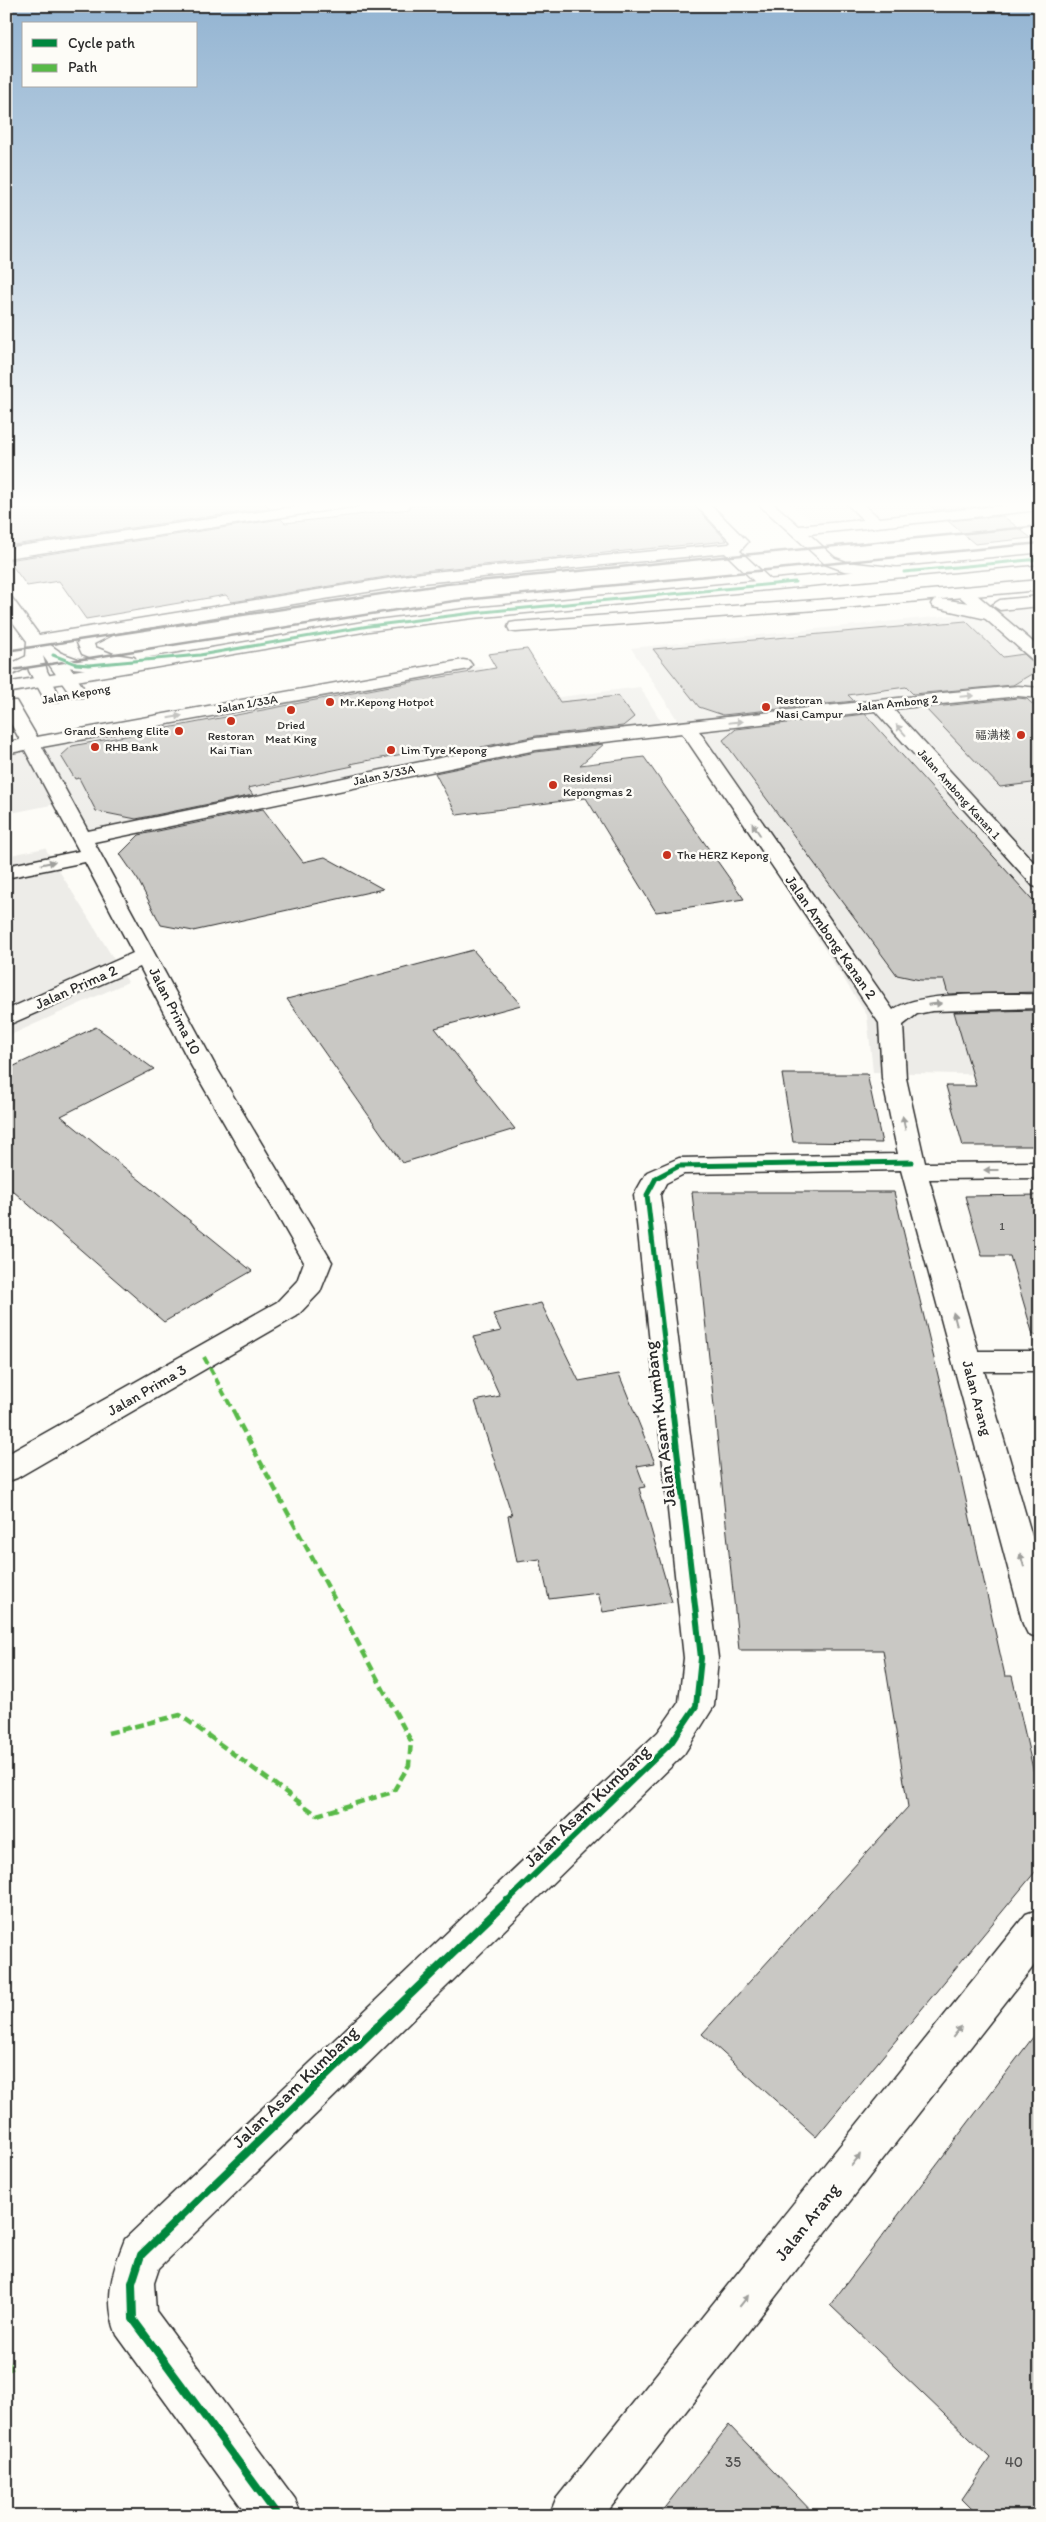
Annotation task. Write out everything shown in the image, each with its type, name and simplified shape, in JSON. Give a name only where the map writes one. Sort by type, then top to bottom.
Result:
[{"type":"street","points":[[17,620],[34,650],[53,654],[76,664],[200,655]]},
{"type":"street","points":[[6,673],[34,650],[121,628],[171,620]]},
{"type":"street","name":"Jalan Kepong","points":[[23,700],[43,682],[369,626],[419,620]]},
{"type":"street","points":[[503,628],[612,620]]},
{"type":"street","points":[[1004,620],[1040,657]]},
{"type":"street","points":[[1011,620],[1040,638]]},
{"type":"street","points":[[121,628],[94,636],[85,644],[88,650],[95,655],[128,661]]},
{"type":"street","points":[[424,636],[444,633]]},
{"type":"street","name":"Jalan Prima 10","points":[[34,650],[43,682],[23,700],[31,743],[204,1067],[318,1262],[310,1285],[287,1309]]},
{"type":"street","points":[[53,654],[78,693]]},
{"type":"street","name":"Jalan 1/33A","points":[[6,748],[463,665]]},
{"type":"street","points":[[1018,691],[1040,683]]},
{"type":"street","name":"Jalan Kepong","points":[[23,700],[97,690]]},
{"type":"street","points":[[1018,691],[1040,693]]},
{"type":"street","name":"Jalan Ambong 2","points":[[687,727],[1018,691]]},
{"type":"street","name":"Jalan Ambong Kanan 1","points":[[878,705],[1040,882]]},
{"type":"street","name":"Jalan 3/33A","points":[[6,872],[86,846],[536,744],[687,727]]},
{"type":"street","name":"Jalan Ambong Kanan 2","points":[[687,727],[891,1023]]},
{"type":"street","name":"Jalan Prima 2","points":[[6,1019],[146,956]]},
{"type":"street","points":[[913,1166],[894,1078],[891,1023],[909,1009],[932,1004],[1040,1001]]},
{"type":"street","name":"Jalan Asam Kumbang","points":[[278,2516],[133,2319],[132,2283],[141,2255],[672,1743],[696,1706],[701,1658],[647,1195],[656,1178],[679,1166],[913,1166],[1040,1170]]},
{"type":"street","name":"Jalan Arang","points":[[913,1166],[1038,1608]]},
{"type":"street","name":"Jalan Prima 3","points":[[6,1470],[287,1309]]},
{"type":"street","points":[[967,1361],[1040,1361]]},
{"type":"street","name":"Jalan Arang","points":[[573,2516],[1040,1928]]},
{"type":"shaded area","points":[[907,620],[1040,620],[1040,1076],[873,1072],[867,1015],[631,648]]},
{"type":"shaded area","points":[[481,666],[504,704],[640,687],[664,726],[89,832],[71,801],[6,814],[6,751]]},
{"type":"shaded area","points":[[45,848],[128,982],[6,1037],[6,856]]},
{"type":"building","points":[[966,621],[1003,657],[1024,654],[1033,662],[1040,664],[1040,669],[1013,685],[913,694],[906,687],[848,695],[854,701],[723,715],[699,707],[653,649]]},
{"type":"building","points":[[527,649],[560,702],[618,696],[634,717],[623,726],[536,736],[428,758],[424,750],[350,764],[353,766],[248,788],[253,795],[136,819],[96,811],[79,778],[75,779],[61,756],[72,746],[411,682],[496,668],[488,654]]},
{"type":"building","points":[[1018,698],[1027,699],[1040,711],[1040,782],[1000,787],[925,708]]},
{"type":"building","points":[[865,714],[1040,908],[1040,992],[948,994],[944,980],[920,980],[897,975],[723,740],[736,729]]},
{"type":"building","points":[[604,744],[580,765],[644,757],[744,899],[656,912],[586,798],[457,815],[435,773],[536,752]]},
{"type":"building","points":[[263,809],[303,862],[325,857],[383,889],[193,931],[161,925],[138,880],[120,854],[139,835]]},
{"type":"building","points":[[473,950],[521,1005],[435,1028],[515,1129],[402,1163],[287,999]]},
{"type":"building","points":[[1040,1010],[1040,1146],[963,1146],[946,1086],[976,1086],[954,1012]]},
{"type":"building","points":[[96,1027],[154,1069],[61,1116],[252,1271],[164,1322],[6,1185],[6,1070]]},
{"type":"building","points":[[782,1074],[867,1074],[882,1143],[793,1142]]},
{"type":"building","points":[[692,1192],[894,1192],[942,1392],[1005,1676],[1012,1676],[1040,1800],[1040,1866],[816,2137],[702,2034],[908,1807],[883,1650],[739,1650]]},
{"type":"building","points":[[1040,1195],[1040,1334],[1033,1335],[1010,1256],[982,1256],[965,1196]]},
{"type":"building","points":[[541,1303],[579,1381],[619,1374],[655,1463],[637,1466],[645,1487],[639,1488],[672,1602],[603,1612],[598,1593],[549,1599],[540,1559],[517,1562],[508,1516],[512,1515],[475,1401],[500,1396],[473,1337],[501,1331],[493,1314]]},
{"type":"building","points":[[1040,2028],[1040,2516],[979,2516],[962,2499],[990,2458],[830,2305]]},
{"type":"building","points":[[729,2425],[816,2516],[658,2516]]},
{"type":"railway","points":[[6,651],[212,620]]},
{"type":"railway","points":[[6,671],[334,620]]},
{"type":"marked path","points":[[108,1733],[180,1715],[317,1815],[393,1792],[409,1765],[411,1741],[204,1357]]},
{"type":"marked path","points":[[6,2360],[12,2373]]},
{"type":"cycle path","points":[[53,655],[76,664],[89,665],[200,655],[369,626],[419,620]]},
{"type":"cycle path","points":[[278,2516],[133,2319],[132,2283],[141,2255],[671,1743],[696,1706],[701,1658],[647,1195],[656,1178],[679,1166],[912,1162]]},
{"type":"place","name":"Mr.Kepong Hotpot","points":[[330,702]]},
{"type":"place","name":"Restoran Nasi Campur","points":[[766,707]]},
{"type":"place","name":"Dried Meat King","points":[[291,710]]},
{"type":"place","name":"Restoran Kai Tian","points":[[231,721]]},
{"type":"place","name":"Grand Senheng Elite","points":[[179,731]]},
{"type":"place","name":"福满楼","points":[[1021,735]]},
{"type":"place","name":"RHB Bank","points":[[95,747]]},
{"type":"place","name":"Lim Tyre Kepong","points":[[391,750]]},
{"type":"place","name":"Residensi Kepongmas 2","points":[[553,785]]},
{"type":"place","name":"The HERZ Kepong","points":[[667,855]]}]
